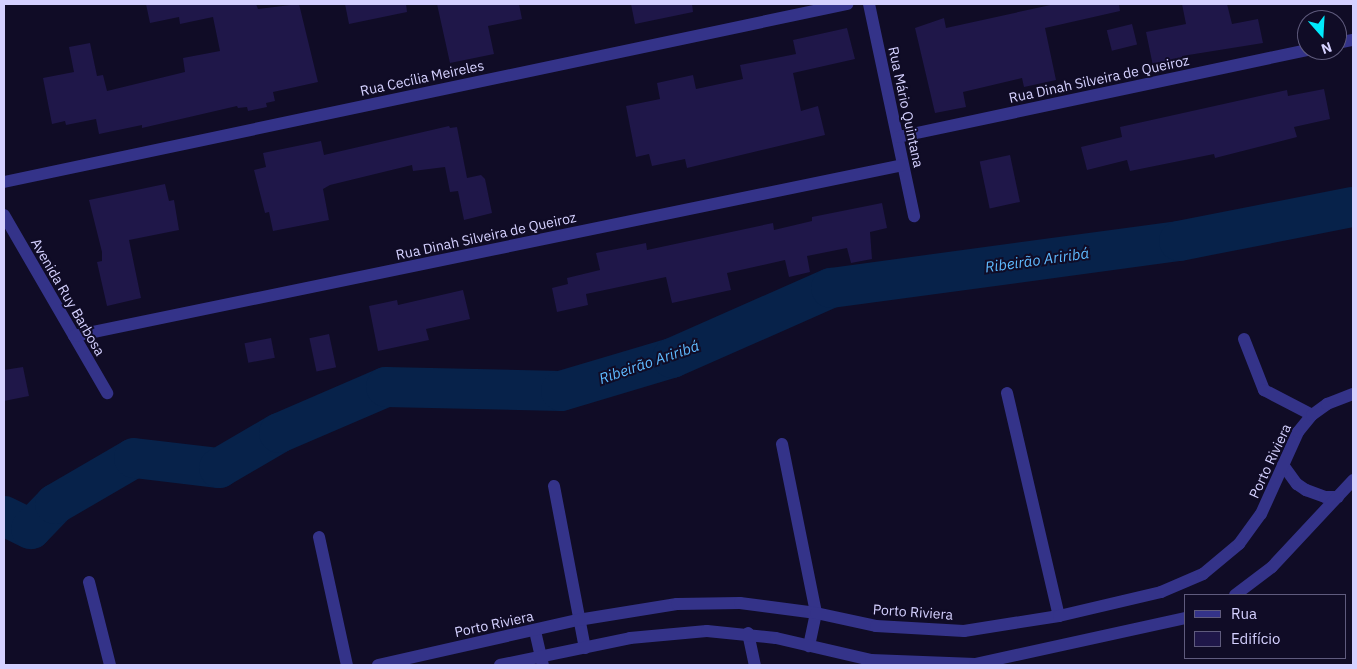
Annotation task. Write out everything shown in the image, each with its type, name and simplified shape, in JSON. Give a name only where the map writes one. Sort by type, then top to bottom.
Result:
[{"type":"street","name":"Rua Cecília Meireles","points":[[4,182],[847,4]]},
{"type":"street","name":"Rua Mário Quintana","points":[[869,4],[914,216]]},
{"type":"street","name":"Rua Dinah Silveira de Queiroz","points":[[898,137],[1297,52]]},
{"type":"street","name":"Rua Dinah Silveira de Queiroz","points":[[74,336],[903,165]]},
{"type":"street","name":"Avenida Ruy Barbosa","points":[[4,215],[107,394]]},
{"type":"street","points":[[1244,339],[1264,390],[1312,415]]},
{"type":"street","points":[[1006,393],[1059,616]]},
{"type":"street","name":"Porto Riviera","points":[[378,665],[578,620],[650,607],[703,602],[816,613],[876,626],[964,631],[1059,616],[1161,592],[1203,574],[1228,555],[1251,530],[1270,497],[1298,432],[1312,415],[1327,404],[1353,394]]},
{"type":"street","points":[[782,444],[816,613],[809,646]]},
{"type":"street","points":[[1283,465],[1297,484],[1306,490],[1325,497],[1338,497]]},
{"type":"street","points":[[1236,594],[1272,567],[1353,480]]},
{"type":"street","points":[[554,486],[578,620],[585,648]]},
{"type":"street","points":[[319,538],[346,665]]},
{"type":"street","points":[[89,582],[110,665]]},
{"type":"street","points":[[500,665],[542,661],[585,648],[673,632],[748,633],[887,662],[975,664],[1184,618]]},
{"type":"street","points":[[534,631],[542,661]]},
{"type":"street","points":[[748,633],[755,665]]},
{"type":"building","points":[[146,4],[256,4],[258,9],[299,4],[318,82],[273,92],[275,101],[266,103],[267,107],[248,111],[247,107],[238,108],[237,106],[142,128],[142,125],[99,134],[96,119],[66,125],[65,121],[52,124],[43,78],[74,72],[69,47],[90,43],[97,76],[103,75],[107,91],[185,72],[183,58],[220,51],[213,17],[180,24],[179,17],[150,23]]},
{"type":"building","points":[[345,4],[406,4],[407,12],[349,24]]},
{"type":"building","points":[[437,4],[519,4],[522,19],[488,26],[494,54],[450,63]]},
{"type":"building","points":[[631,4],[692,4],[693,12],[635,24]]},
{"type":"building","points":[[1055,4],[1119,4],[1120,11],[1045,28],[1056,80],[1024,87],[1022,78],[963,92],[966,107],[935,113],[915,28],[944,18],[946,28]]},
{"type":"building","points":[[1182,4],[1227,4],[1232,24],[1258,19],[1263,43],[1182,56],[1182,60],[1153,66],[1146,32],[1186,24]]},
{"type":"building","points":[[1132,24],[1137,44],[1112,51],[1107,30]]},
{"type":"building","points":[[847,28],[855,59],[793,73],[801,111],[818,106],[825,135],[687,168],[685,159],[652,166],[649,154],[636,157],[626,106],[660,99],[657,83],[693,75],[696,89],[743,79],[740,65],[796,54],[793,40]]},
{"type":"building","points":[[1324,89],[1330,119],[1294,127],[1297,137],[1215,158],[1214,154],[1130,171],[1127,160],[1087,170],[1081,147],[1122,137],[1120,127],[1287,90],[1288,96]]},
{"type":"building","points":[[449,126],[450,128],[457,127],[467,178],[481,175],[485,179],[492,213],[464,220],[458,191],[450,192],[445,167],[413,171],[412,165],[330,185],[323,189],[329,220],[273,231],[269,212],[265,213],[254,170],[266,167],[263,153],[321,141],[324,155]]},
{"type":"building","points":[[1010,155],[1020,202],[990,208],[980,161]]},
{"type":"building","points":[[165,184],[169,201],[174,200],[179,230],[129,240],[141,298],[107,306],[97,262],[102,261],[102,252],[89,200]]},
{"type":"building","points":[[882,203],[887,228],[870,232],[872,259],[851,263],[847,248],[807,256],[810,272],[789,277],[785,260],[727,273],[731,290],[672,303],[666,277],[586,294],[588,305],[557,312],[552,288],[568,284],[567,278],[600,270],[596,253],[646,243],[647,250],[773,223],[774,230],[812,221],[812,217]]},
{"type":"building","points":[[463,290],[470,319],[426,329],[429,340],[378,351],[369,306],[397,300],[398,305]]},
{"type":"building","points":[[329,334],[336,367],[317,371],[309,338]]},
{"type":"building","points":[[271,338],[275,358],[248,363],[244,343]]},
{"type":"building","points":[[23,367],[29,396],[4,401],[4,370]]},
{"type":"waterway","name":"Ribeirão Ariribá","points":[[4,516],[31,529],[55,504],[134,458],[219,468],[279,433],[386,387],[561,391],[672,358],[831,288],[1179,241],[1353,207]]}]
